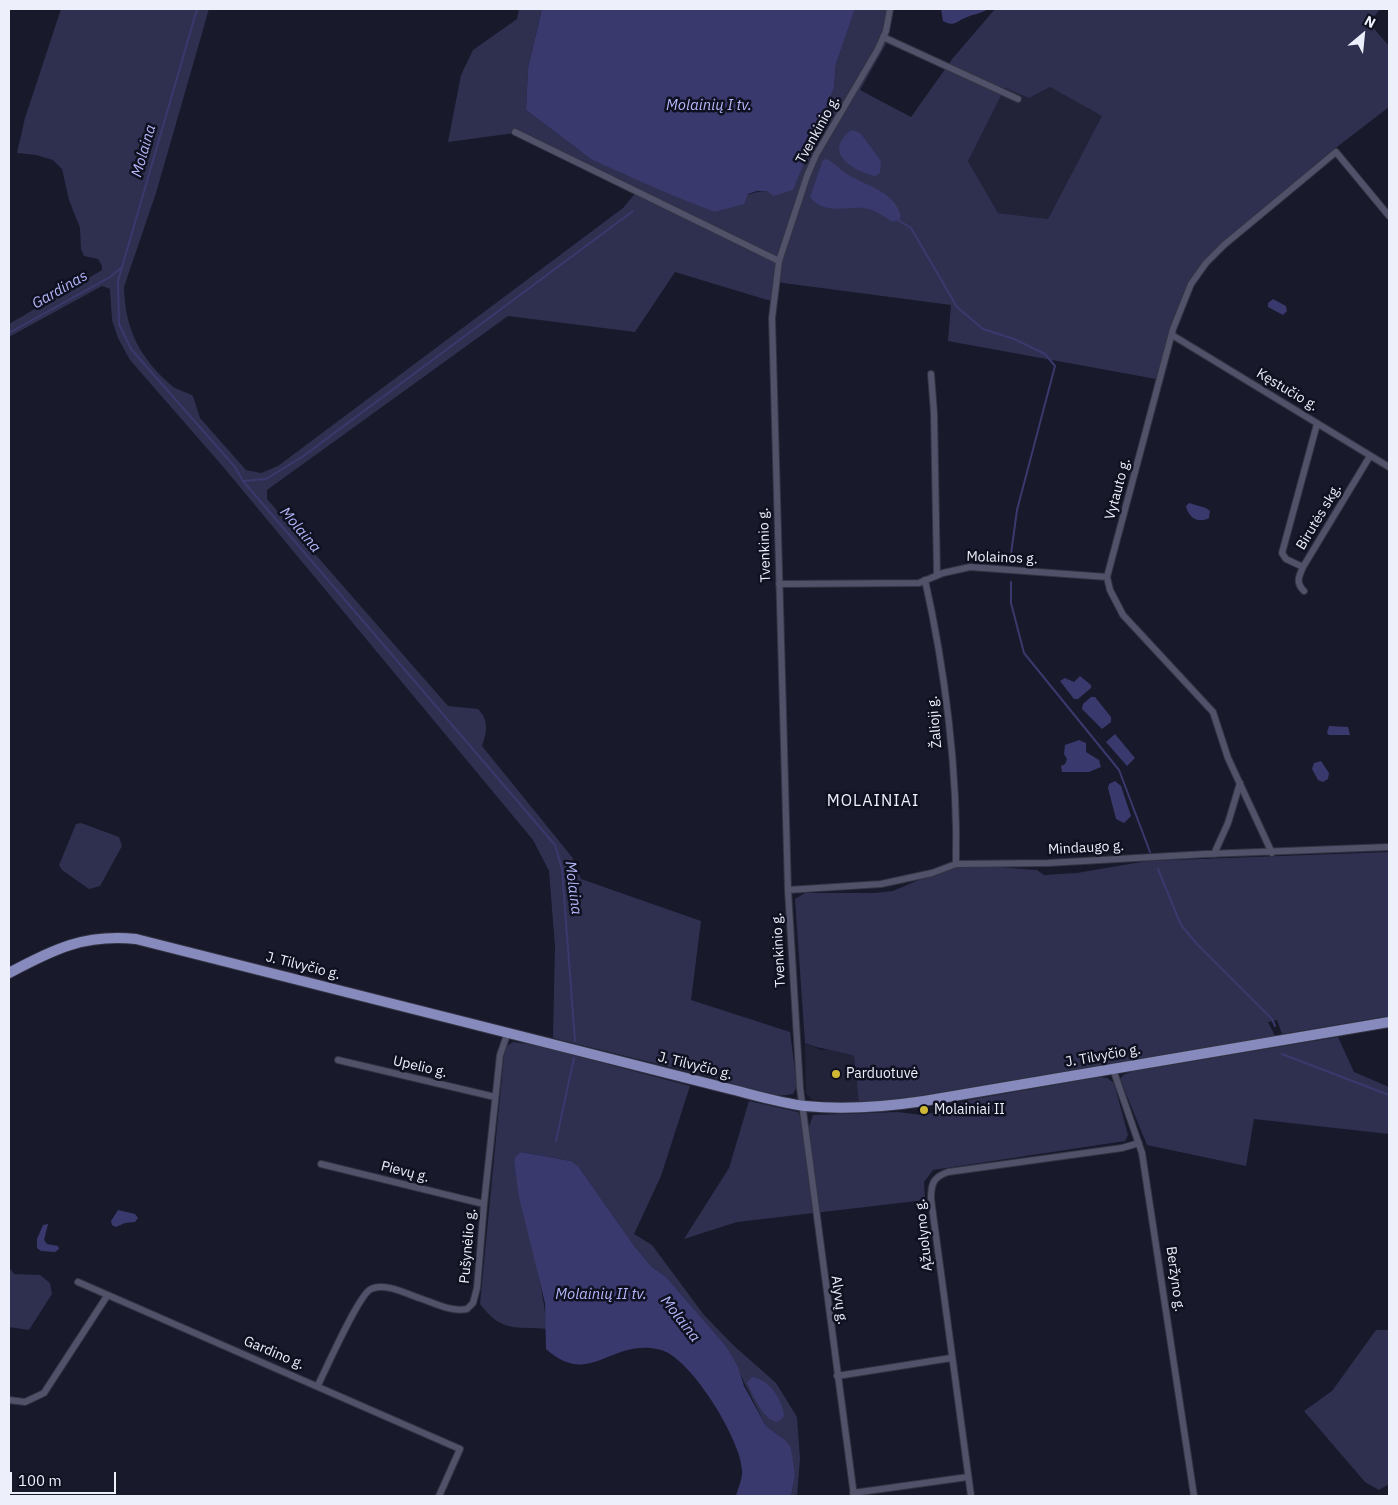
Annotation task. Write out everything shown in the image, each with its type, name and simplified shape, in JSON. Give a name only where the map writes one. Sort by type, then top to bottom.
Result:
[{"type":"main road","name":"J. Tilvyčio g.","points":[[9,972],[68,944],[109,937],[136,939],[804,1106],[843,1108],[890,1106],[1389,1022]]},
{"type":"street","name":"Tvenkinio g.","points":[[804,1106],[800,1088],[788,890],[772,318],[779,261],[800,196],[816,155],[866,71],[883,37],[890,9]]},
{"type":"street","points":[[883,37],[1018,99]]},
{"type":"street","points":[[515,132],[779,261]]},
{"type":"street","name":"Vytauto g.","points":[[1107,577],[1172,334],[1191,284],[1206,262],[1249,223],[1336,152],[1389,216]]},
{"type":"street","name":"Kęstučio g.","points":[[1172,334],[1389,467]]},
{"type":"street","points":[[930,374],[934,413],[936,575]]},
{"type":"street","points":[[1303,567],[1286,560],[1282,553],[1317,424]]},
{"type":"street","name":"Birutės skg.","points":[[1304,591],[1298,585],[1298,579],[1303,567],[1370,456]]},
{"type":"street","name":"Molainos g.","points":[[779,584],[919,583],[936,575],[970,567],[1107,577]]},
{"type":"street","points":[[1107,577],[1113,597],[1123,615],[1212,712],[1240,783],[1272,852]]},
{"type":"street","name":"Žalioji g.","points":[[925,580],[943,672],[956,827],[956,864]]},
{"type":"street","points":[[1214,854],[1228,823],[1240,783]]},
{"type":"street","name":"Mindaugo g.","points":[[788,890],[881,884],[932,873],[956,864],[1048,863],[1389,847]]},
{"type":"street","name":"Pušynėlio g.","points":[[318,1385],[359,1302],[370,1289],[379,1287],[393,1290],[453,1310],[462,1310],[470,1307],[475,1298],[500,1055],[508,1032]]},
{"type":"street","name":"Upelio g.","points":[[338,1060],[495,1098]]},
{"type":"street","name":"Beržyno g.","points":[[1113,1069],[1139,1143],[1154,1228],[1194,1496]]},
{"type":"street","name":"Alyvų g.","points":[[804,1106],[815,1212],[854,1494]]},
{"type":"street","name":"Ąžuolyno g.","points":[[971,1496],[931,1199],[931,1187],[934,1180],[939,1175],[948,1172],[1122,1148],[1139,1143]]},
{"type":"street","name":"Pievų g.","points":[[321,1164],[484,1204]]},
{"type":"street","name":"Gardino g.","points":[[78,1282],[318,1385],[460,1449],[439,1496]]},
{"type":"street","points":[[9,1400],[25,1402],[44,1393],[107,1296]]},
{"type":"street","points":[[837,1376],[951,1358]]},
{"type":"street","points":[[854,1494],[968,1477]]},
{"type":"shaded area","points":[[61,9],[209,9],[156,193],[124,287],[125,302],[131,330],[136,342],[151,365],[172,386],[193,396],[200,418],[246,470],[261,473],[278,466],[623,208],[637,191],[515,133],[448,142],[461,75],[473,50],[517,19],[519,9],[542,9],[528,68],[526,110],[592,160],[714,212],[747,195],[768,191],[834,87],[836,64],[855,9],[890,9],[890,12],[893,12],[886,44],[860,90],[911,117],[953,58],[995,9],[1380,9],[1369,23],[1389,46],[1389,107],[1337,147],[1201,264],[1180,306],[1156,379],[948,341],[951,305],[776,282],[774,302],[675,272],[635,332],[508,316],[267,490],[267,499],[448,706],[478,709],[482,713],[486,726],[482,746],[572,857],[581,879],[701,921],[691,1000],[790,1032],[797,1086],[793,1094],[784,1095],[755,1091],[718,1079],[553,1038],[555,946],[549,871],[533,840],[225,469],[130,360],[118,338],[112,320],[110,289],[102,286],[9,337],[9,324],[102,270],[98,259],[84,256],[81,249],[80,228],[69,200],[62,169],[53,160],[36,155],[17,153],[25,118]],"holes":[[[1050,87],[1102,116],[1048,219],[998,213],[968,161],[1005,88],[1029,98]]]},
{"type":"shaded area","points":[[1050,87],[1103,116],[1048,219],[998,213],[968,161],[1005,88],[1029,98]]},
{"type":"shaded area","points":[[81,823],[119,837],[122,846],[100,886],[89,889],[62,870],[59,865],[76,824]]},
{"type":"shaded area","points":[[1389,852],[1389,1016],[1282,1034],[1277,1020],[1268,1022],[1275,1036],[901,1099],[859,1104],[854,1056],[805,1043],[795,899],[805,893],[875,893],[893,891],[956,864],[1037,870],[1044,875],[1077,873],[1147,861]]},
{"type":"shaded area","points":[[1338,1037],[1354,1072],[1389,1087],[1389,1134],[1254,1119],[1246,1166],[1147,1145],[1120,1079],[1123,1075],[1133,1071]]},
{"type":"shaded area","points":[[513,1042],[535,1045],[690,1086],[661,1176],[634,1234],[652,1245],[704,1315],[733,1345],[776,1383],[797,1417],[800,1459],[797,1496],[791,1496],[795,1476],[785,1440],[766,1426],[726,1346],[666,1277],[652,1267],[635,1247],[578,1166],[571,1161],[521,1152],[514,1162],[541,1287],[547,1329],[502,1324],[495,1320],[480,1304],[504,1055],[507,1046]]},
{"type":"shaded area","points":[[805,1043],[821,1050],[835,1050],[854,1056],[859,1104],[813,1100],[806,1094]]},
{"type":"shaded area","points":[[1099,1077],[1107,1078],[1114,1083],[1128,1135],[1125,1141],[933,1170],[924,1182],[925,1200],[737,1222],[684,1239],[729,1168],[749,1101],[798,1112],[802,1121],[814,1201],[809,1127],[813,1115],[898,1112],[921,1115],[933,1113],[969,1100]]},
{"type":"shaded area","points":[[9,1267],[14,1274],[40,1275],[50,1283],[52,1294],[29,1330],[9,1327]]},
{"type":"shaded area","points":[[1376,1330],[1389,1330],[1389,1484],[1379,1490],[1365,1482],[1304,1411],[1332,1391]]},
{"type":"water","name":"Molainių I tv.","points":[[542,9],[855,9],[836,64],[834,87],[793,190],[773,196],[768,191],[757,191],[748,194],[744,204],[714,212],[592,160],[526,110],[528,68]]},
{"type":"water","points":[[941,9],[988,9],[952,24],[943,21]]},
{"type":"water","points":[[853,130],[861,134],[881,161],[880,173],[876,176],[855,168],[843,159],[840,153],[839,147],[842,140],[846,134]]},
{"type":"water","points":[[827,159],[846,173],[888,196],[894,202],[901,218],[893,222],[869,209],[838,209],[823,207],[816,203],[810,197],[823,160]]},
{"type":"water","points":[[1273,299],[1286,306],[1287,311],[1283,315],[1268,307],[1268,303]]},
{"type":"water","points":[[1189,503],[1210,511],[1209,518],[1197,520],[1191,516],[1186,506]]},
{"type":"water","points":[[1080,676],[1091,685],[1091,688],[1078,699],[1074,699],[1060,681],[1065,678],[1074,682]]},
{"type":"water","points":[[1091,697],[1095,697],[1111,717],[1111,722],[1102,729],[1082,709],[1083,704]]},
{"type":"water","points":[[1329,726],[1348,727],[1350,735],[1329,735],[1327,733]]},
{"type":"water","points":[[1115,734],[1135,758],[1127,766],[1106,742]]},
{"type":"water","points":[[1079,740],[1086,743],[1086,752],[1099,760],[1101,767],[1089,772],[1062,772],[1061,766],[1065,764],[1067,759],[1064,754],[1065,745]]},
{"type":"water","points":[[1321,761],[1329,773],[1328,779],[1323,782],[1318,780],[1312,769],[1314,763]]},
{"type":"water","points":[[1115,781],[1121,786],[1131,816],[1124,823],[1116,819],[1108,788],[1109,784]]},
{"type":"water","name":"Molainių II tv.","points":[[521,1152],[571,1161],[578,1166],[635,1247],[652,1267],[666,1277],[726,1346],[738,1367],[744,1386],[766,1426],[785,1440],[791,1448],[795,1476],[791,1496],[736,1496],[742,1470],[733,1440],[724,1421],[700,1384],[673,1356],[661,1350],[644,1348],[628,1350],[602,1360],[576,1364],[562,1360],[546,1349],[545,1303],[519,1197],[514,1162],[516,1156]]},
{"type":"water","points":[[118,1210],[135,1214],[138,1218],[135,1222],[125,1223],[116,1227],[112,1225],[111,1221]]},
{"type":"water","points":[[48,1224],[44,1240],[47,1244],[58,1246],[59,1249],[55,1252],[41,1251],[37,1248],[37,1239],[43,1225]]},
{"type":"water","points":[[752,1377],[764,1382],[778,1397],[784,1416],[778,1422],[767,1417],[759,1406],[747,1383]]},
{"type":"waterway","name":"Molaina","points":[[197,9],[118,281],[119,324],[131,349],[235,467],[243,481],[555,845],[562,869],[575,1041]]},
{"type":"waterway","points":[[243,481],[266,479],[302,457],[633,211]]},
{"type":"waterway","points":[[898,220],[911,228],[957,307],[983,329],[1014,339],[1045,354],[1055,366],[1017,510],[1010,561]]},
{"type":"waterway","name":"Gardinas","points":[[9,333],[110,277],[121,268]]},
{"type":"waterway","points":[[1011,582],[1011,603],[1024,653],[1119,770],[1150,852]]},
{"type":"waterway","points":[[1158,869],[1181,925],[1197,944],[1272,1019],[1275,1026]]},
{"type":"waterway","points":[[1282,1054],[1389,1095]]},
{"type":"waterway","name":"Molaina","points":[[556,1141],[574,1058]]},
{"type":"place","name":"Parduotuvė","points":[[836,1074]]},
{"type":"place","name":"Molainiai II","points":[[924,1110]]},
{"type":"district","name":"MOLAINIAI","points":[[873,801]]}]
